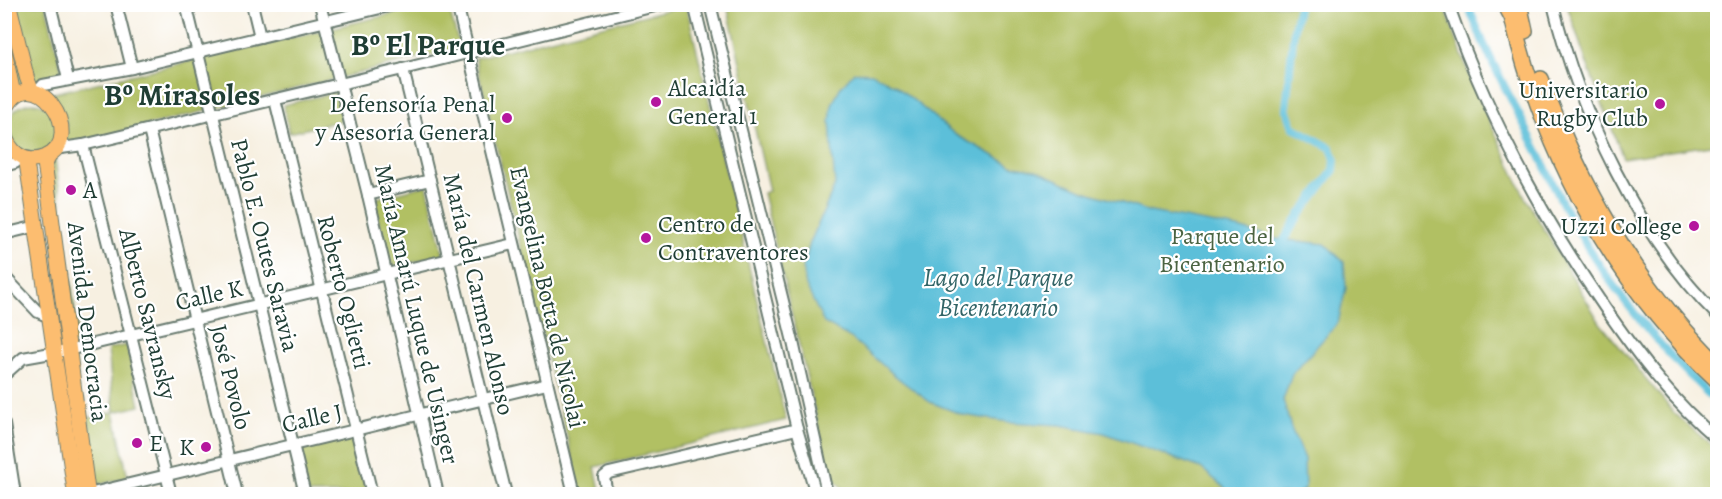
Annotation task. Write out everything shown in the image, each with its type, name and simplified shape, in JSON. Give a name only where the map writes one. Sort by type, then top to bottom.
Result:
[{"type":"highway","points":[[1505,4],[1512,17],[1542,114],[1593,224],[1627,277],[1660,321],[1694,359],[1718,381]]},
{"type":"highway","points":[[1519,4],[1535,64],[1550,105],[1592,196],[1631,262],[1652,291],[1690,338],[1718,365]]},
{"type":"main road","points":[[4,48],[8,104],[35,92],[27,78],[9,4]]},
{"type":"main road","name":"Avenida Democracia","points":[[35,92],[52,104],[60,119],[60,138],[45,166],[75,495]]},
{"type":"main road","points":[[4,132],[13,150],[24,158],[39,159],[52,152]]},
{"type":"main road","name":"Avenida Democracia","points":[[24,158],[51,318],[62,351],[88,494]]},
{"type":"street","points":[[50,4],[68,79]]},
{"type":"street","points":[[116,4],[132,68]]},
{"type":"street","name":"Pablo E. Outes Saravia","points":[[186,4],[305,495]]},
{"type":"street","points":[[252,4],[260,37]]},
{"type":"street","name":"María Amarú Luque de Usinger","points":[[320,4],[368,195],[438,495]]},
{"type":"street","name":"Evangelina Botta de Nicolai","points":[[457,4],[574,495]]},
{"type":"street","points":[[52,152],[403,69],[663,4]]},
{"type":"street","points":[[694,4],[796,429],[822,494]]},
{"type":"street","points":[[710,4],[793,342],[822,494]]},
{"type":"street","points":[[1448,4],[1474,71],[1515,160],[1565,248],[1643,361],[1690,415],[1718,440]]},
{"type":"street","points":[[1553,4],[1583,97],[1627,195],[1686,280],[1718,316]]},
{"type":"street","points":[[35,92],[43,85],[132,68],[391,5]]},
{"type":"street","name":"María del Carmen Alonso","points":[[403,69],[506,495]]},
{"type":"street","name":"Roberto Oglietti","points":[[275,100],[369,494]]},
{"type":"street","name":"José Povolo","points":[[149,130],[237,495]]},
{"type":"street","name":"Alberto Savransky","points":[[83,145],[171,495]]},
{"type":"street","points":[[4,166],[24,158]]},
{"type":"street","points":[[368,195],[430,180]]},
{"type":"street","points":[[4,234],[37,226]]},
{"type":"street","name":"Calle K","points":[[6,371],[23,358],[132,335],[513,244]]},
{"type":"street","points":[[4,276],[38,312],[51,318]]},
{"type":"street","name":"Calle J","points":[[88,494],[547,384]]},
{"type":"street","points":[[4,424],[6,449],[15,495]]},
{"type":"street","points":[[607,495],[604,477],[609,473],[796,429]]},
{"type":"green space","points":[[5,5],[46,5],[62,72],[5,89]]},
{"type":"green space","points":[[430,5],[448,5],[460,48],[64,146],[65,118],[60,106],[50,94]]},
{"type":"green space","points":[[686,5],[786,420],[595,467],[601,494],[581,494],[475,58]]},
{"type":"green space","name":"Parque del Bicentenario","points":[[727,5],[1444,5],[1472,83],[1526,199],[1600,323],[1675,414],[1717,450],[1717,494],[848,494],[830,475],[763,193],[769,191]]},
{"type":"green space","name":"Universitario Rugby Club","points":[[1567,5],[1717,5],[1717,144],[1623,158]]},
{"type":"green space","points":[[337,92],[343,120],[289,133],[283,105]]},
{"type":"green space","points":[[33,103],[51,110],[58,128],[51,146],[33,153],[15,146],[8,128],[15,110]]},
{"type":"green space","points":[[55,158],[79,343],[71,344],[50,160]]},
{"type":"green space","points":[[427,185],[444,255],[390,268],[373,199]]},
{"type":"green space","points":[[127,345],[140,406],[114,412],[108,349]]},
{"type":"green space","points":[[114,412],[128,478],[96,485],[88,418]]},
{"type":"green space","points":[[353,432],[367,491],[351,494],[308,494],[296,446]]},
{"type":"water","name":"Lago del Parque Bicentenario","points":[[854,72],[872,73],[896,86],[956,135],[1011,165],[1036,170],[1081,190],[1151,212],[1238,228],[1277,239],[1325,244],[1344,262],[1346,288],[1338,323],[1292,374],[1283,400],[1291,428],[1304,459],[1305,489],[1297,494],[1232,494],[1201,468],[1104,433],[1060,425],[1009,422],[963,415],[930,402],[851,338],[824,323],[806,286],[803,267],[810,243],[835,185],[830,122],[832,105],[840,88]]},
{"type":"waterway","points":[[1280,247],[1296,220],[1334,170],[1335,159],[1331,148],[1293,127],[1286,108],[1294,29],[1299,4]]},
{"type":"waterway","points":[[1468,4],[1499,75],[1564,206],[1590,250],[1622,297],[1658,342],[1718,403]]},
{"type":"place","name":"Alcaidía General 1","points":[[656,102]]},
{"type":"place","name":"Universitario Rugby Club","points":[[1660,104]]},
{"type":"place","name":"Defensoría Penal y Asesoría General","points":[[507,118]]},
{"type":"place","name":"A","points":[[71,190]]},
{"type":"place","name":"Uzzi College","points":[[1694,226]]},
{"type":"place","name":"Centro de Contraventores","points":[[646,238]]},
{"type":"place","name":"E","points":[[137,443]]},
{"type":"place","name":"K","points":[[206,447]]},
{"type":"district","name":"Bº El Parque","points":[[428,45]]},
{"type":"district","name":"Bº Mirasoles","points":[[182,95]]}]
